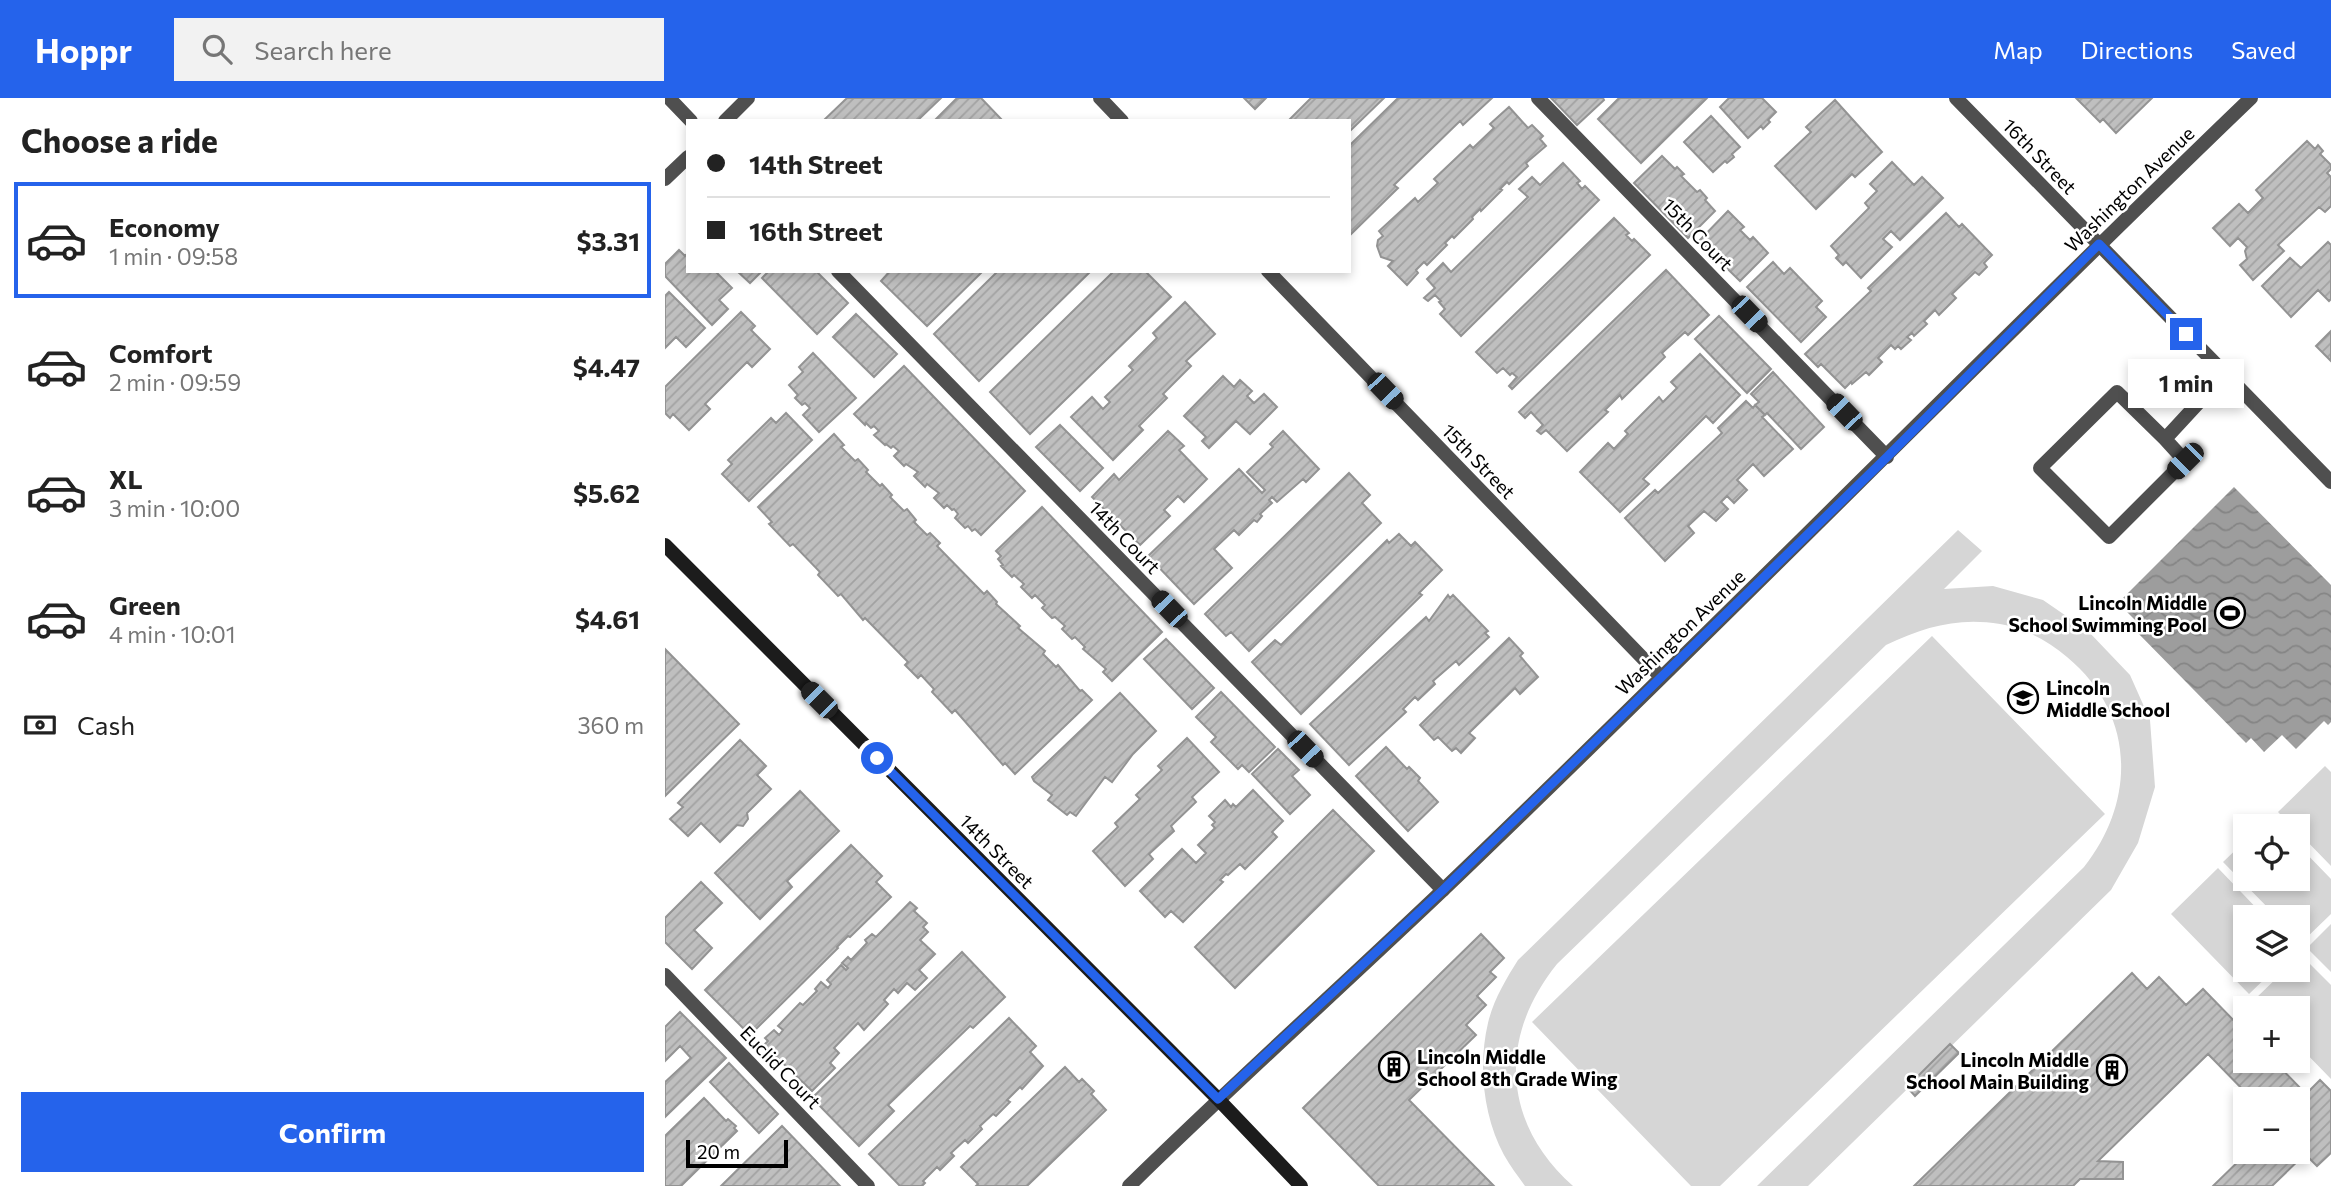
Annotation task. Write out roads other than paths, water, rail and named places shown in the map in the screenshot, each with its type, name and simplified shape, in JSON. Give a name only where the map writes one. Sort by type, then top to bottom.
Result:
[{"type":"street","points":[[669,98],[689,119]]},
{"type":"street","points":[[727,119],[748,98]]},
{"type":"street","points":[[1100,98],[1120,119]]},
{"type":"street","name":"15th Court","points":[[1538,98],[1887,457]]},
{"type":"street","name":"16th Street","points":[[1956,98],[2331,482]]},
{"type":"street","name":"Washington Avenue","points":[[1129,1186],[1218,1099],[1443,890],[1887,457],[2099,244],[2251,98]]},
{"type":"street","points":[[665,179],[686,159]]},
{"type":"street","name":"14th Court","points":[[840,273],[1443,890]]},
{"type":"street","name":"15th Street","points":[[1270,273],[1661,677]]},
{"type":"street","points":[[2165,439],[2225,373]]},
{"type":"street","points":[[2117,392],[2165,439],[2185,461],[2109,537],[2040,468],[2117,392]]},
{"type":"street","name":"14th Street","points":[[665,545],[1218,1099],[1301,1186]]},
{"type":"street","name":"Euclid Court","points":[[665,975],[869,1186]]},
{"type":"water","name":"Lincoln Middle School Swimming Pool","points":[[2234,487],[2331,585],[2331,722],[2328,725],[2324,721],[2296,749],[2282,735],[2264,752],[2251,738],[2246,743],[2134,629],[2139,624],[2118,603]]},
{"type":"place","name":"Lincoln Middle School Swimming Pool","points":[[2230,613]]},
{"type":"place","name":"Lincoln Middle School","points":[[2023,698]]},
{"type":"place","name":"Lincoln Middle School 8th Grade Wing","points":[[1394,1067]]},
{"type":"place","name":"Lincoln Middle School Main Building","points":[[2112,1070]]}]
